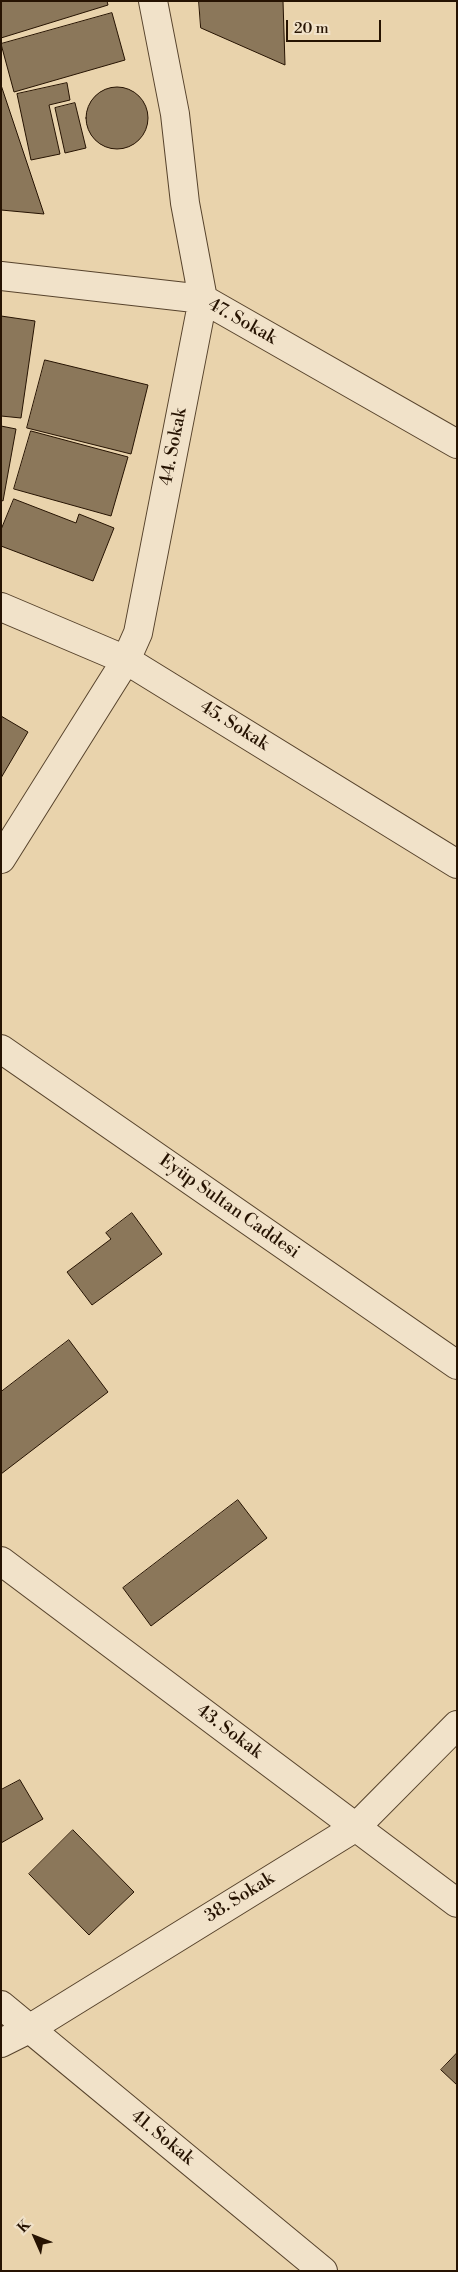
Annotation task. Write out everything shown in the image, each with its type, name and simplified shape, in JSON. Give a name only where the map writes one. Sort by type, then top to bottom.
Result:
[{"type":"street","name":"44. Sokak","points":[[1,859],[126,660],[138,632],[203,300],[184,203],[175,114],[153,1]]},
{"type":"street","name":"47. Sokak","points":[[1,276],[203,300],[457,444]]},
{"type":"street","name":"45. Sokak","points":[[1,607],[126,660],[457,864]]},
{"type":"street","name":"Eyüp Sultan Caddesi","points":[[1,1049],[457,1366]]},
{"type":"street","name":"43. Sokak","points":[[1,1561],[457,1903]]},
{"type":"street","name":"38. Sokak","points":[[1,2043],[29,2029],[356,1827],[457,1725]]},
{"type":"street","name":"41. Sokak","points":[[1,2005],[323,2271]]},
{"type":"building","points":[[1,1],[107,1],[108,5],[1,38]]},
{"type":"building","points":[[199,1],[283,1],[285,65],[201,28]]},
{"type":"building","points":[[112,13],[125,60],[14,92],[1,44]]},
{"type":"building","points":[[67,83],[70,100],[49,105],[60,154],[31,160],[17,94]]},
{"type":"building","points":[[1,85],[44,214],[1,210]]},
{"type":"building","points":[[117,87],[134,92],[139,96],[143,101],[148,118],[143,135],[139,140],[134,144],[117,149],[100,144],[95,140],[91,135],[86,118],[91,101],[95,96],[100,92]]},
{"type":"building","points":[[75,103],[86,148],[65,153],[55,108]]},
{"type":"building","points":[[1,316],[35,321],[21,418],[1,416]]},
{"type":"building","points":[[45,360],[148,385],[131,454],[27,428]]},
{"type":"building","points":[[1,426],[16,429],[3,501],[1,500]]},
{"type":"building","points":[[31,431],[128,457],[111,516],[14,489]]},
{"type":"building","points":[[14,499],[76,523],[79,514],[114,528],[93,581],[1,546],[1,530]]},
{"type":"building","points":[[1,716],[28,732],[1,778]]},
{"type":"building","points":[[132,1213],[162,1254],[92,1305],[67,1272],[111,1239],[106,1233]]},
{"type":"building","points":[[69,1340],[108,1392],[1,1474],[1,1392]]},
{"type":"building","points":[[238,1500],[267,1538],[151,1626],[123,1588]]},
{"type":"building","points":[[20,1780],[43,1819],[1,1843],[1,1790]]},
{"type":"building","points":[[73,1830],[134,1892],[89,1935],[29,1874]]},
{"type":"building","points":[[457,2053],[457,2085],[441,2070]]}]
